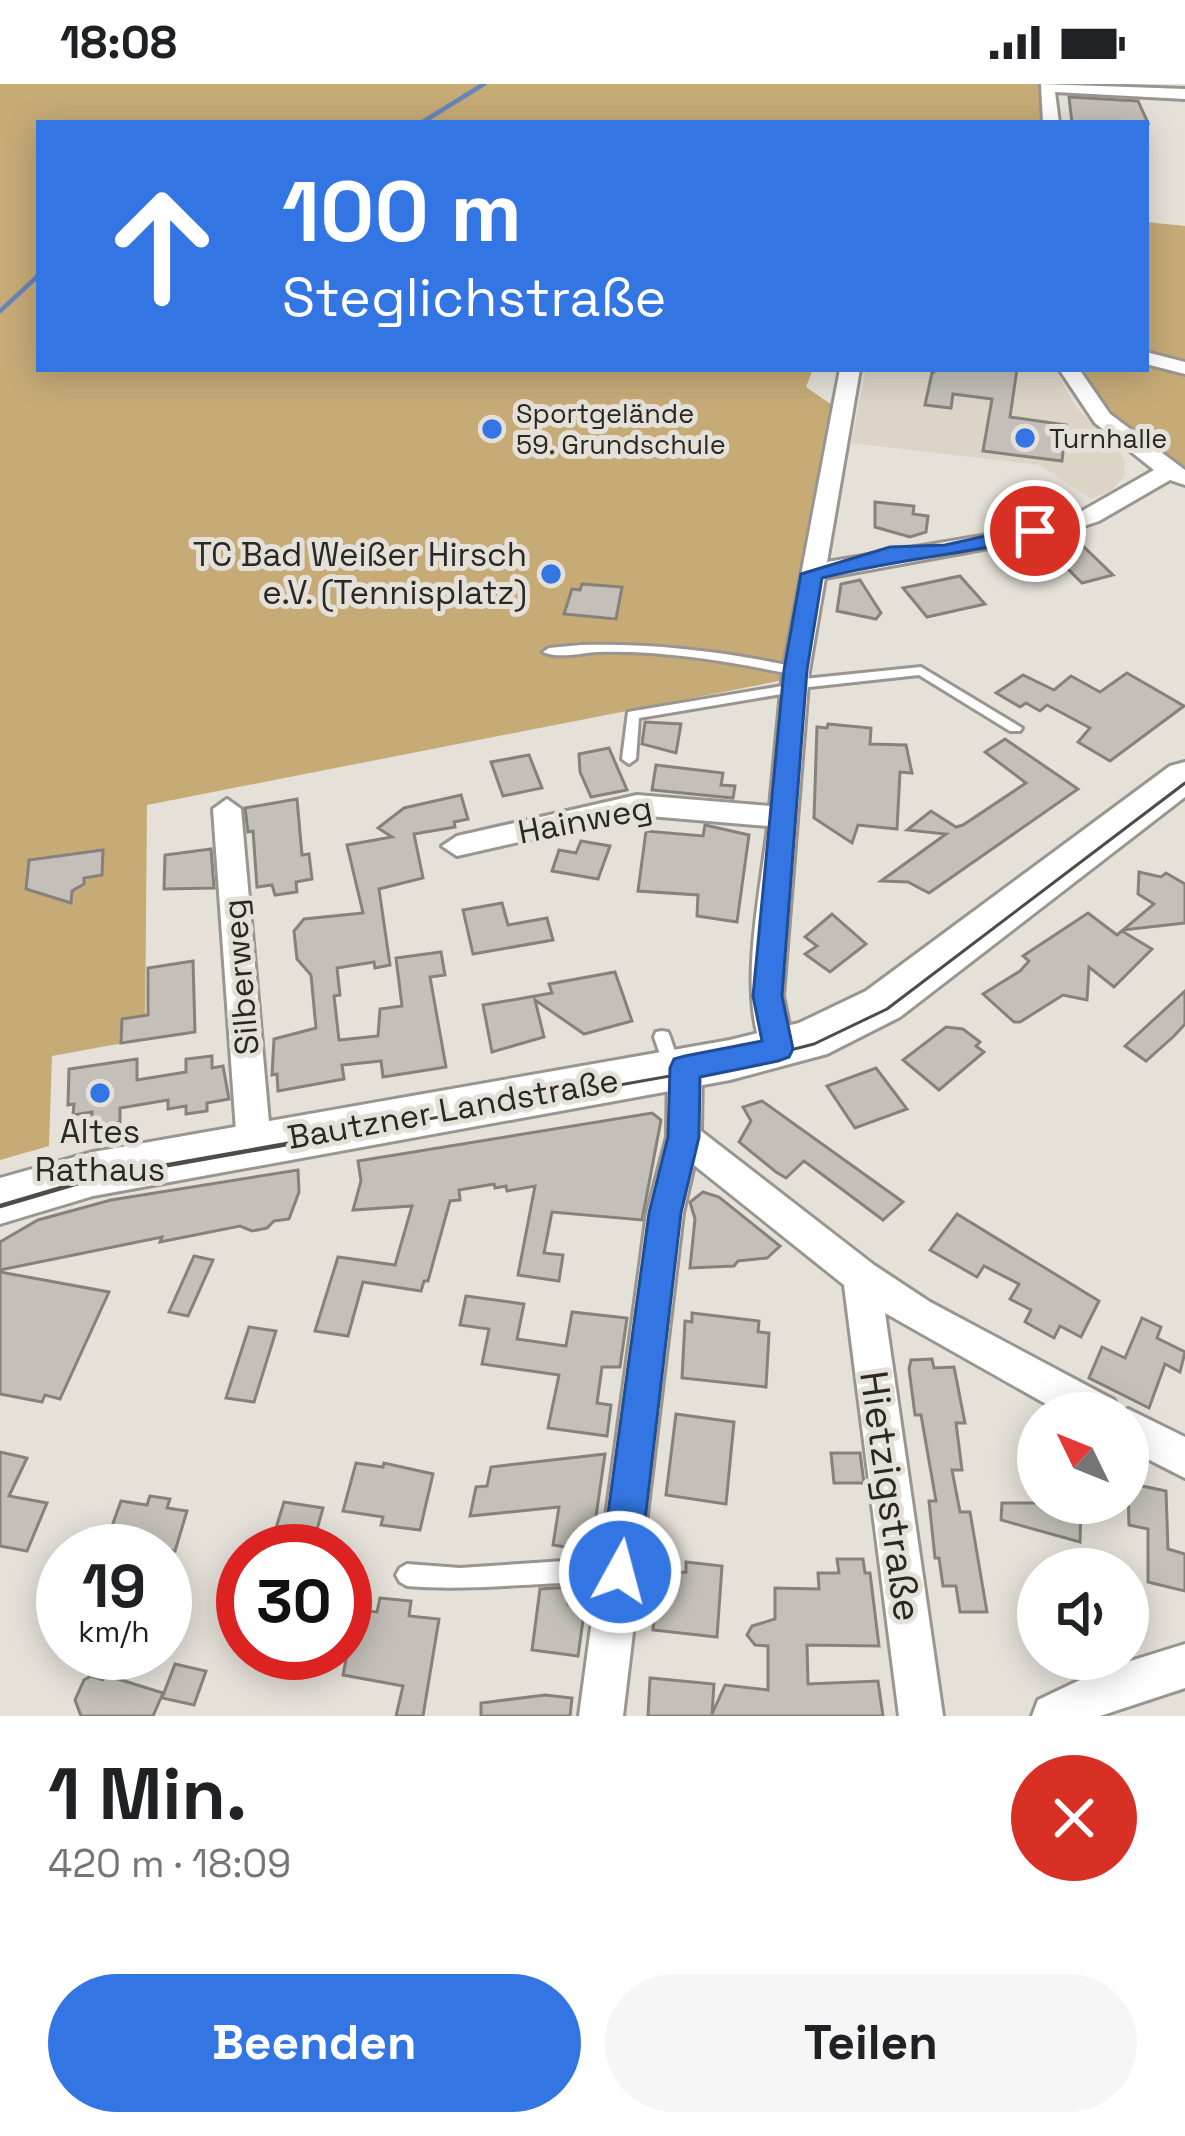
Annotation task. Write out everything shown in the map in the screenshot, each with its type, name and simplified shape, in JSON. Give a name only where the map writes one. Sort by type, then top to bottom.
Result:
[{"type":"main road","name":"Bautzner Landstraße","points":[[0,1201],[70,1179],[674,1058],[778,1049],[846,1025],[883,1004],[1185,776]]},
{"type":"street","points":[[1051,120],[1047,87],[1185,94]]},
{"type":"street","points":[[1149,359],[1185,368]]},
{"type":"street","points":[[778,1049],[767,996],[795,681],[849,372]]},
{"type":"street","points":[[812,574],[890,554],[945,552],[1079,520],[1177,475],[1100,416],[1071,372]]},
{"type":"street","name":"Hainweg","points":[[457,846],[637,805],[785,817]]},
{"type":"street","name":"Silberweg","points":[[227,809],[254,1144]]},
{"type":"street","points":[[601,1716],[665,1213],[684,1137],[674,1058]]},
{"type":"street","points":[[684,1137],[861,1276],[917,1314],[1061,1392]]},
{"type":"street","name":"Hietzigstraße","points":[[861,1276],[921,1716]]},
{"type":"street","points":[[1149,1439],[1185,1458]]},
{"type":"street","points":[[1054,1716],[1101,1692],[1185,1666]]},
{"type":"lane","points":[[549,652],[642,646],[795,681]]},
{"type":"lane","points":[[629,759],[633,715],[795,681],[922,671],[1015,728]]},
{"type":"lane","points":[[407,1575],[489,1579],[568,1569],[620,1572]]},
{"type":"shaded area","points":[[0,84],[1039,84],[1041,120],[36,120],[36,372],[812,372],[806,387],[835,407],[784,680],[147,805],[145,1039],[52,1056],[49,1146],[0,1160]]},
{"type":"shaded area","points":[[1149,222],[1185,226],[1185,361],[1149,352]]},
{"type":"shaded area","points":[[1149,363],[1185,372],[1185,473],[1108,414],[1080,375],[1149,372]]},
{"type":"shaded area","points":[[865,372],[1057,372],[1075,406],[1119,450],[1125,461],[1124,477],[1112,490],[1091,499],[1040,465],[851,443]]},
{"type":"building","points":[[1069,97],[1138,101],[1147,120],[1072,120]]},
{"type":"building","points":[[1017,372],[1010,417],[1066,425],[1062,461],[983,451],[992,399],[953,394],[951,408],[925,405],[932,373]]},
{"type":"building","points":[[875,502],[914,506],[913,514],[928,516],[926,532],[910,537],[875,527]]},
{"type":"building","points":[[1083,546],[1113,575],[1082,583],[1055,556]]},
{"type":"building","points":[[960,576],[985,604],[927,617],[903,588]]},
{"type":"building","points":[[860,580],[881,613],[876,619],[837,611],[841,584]]},
{"type":"building","points":[[582,584],[622,587],[616,619],[564,614],[572,589],[580,590]]},
{"type":"building","points":[[1127,673],[1184,706],[1110,761],[1078,742],[1090,728],[1047,705],[1040,711],[1026,703],[1020,707],[996,693],[1023,675],[1054,690],[1071,676],[1100,692]]},
{"type":"building","points":[[645,722],[681,724],[676,753],[642,744]]},
{"type":"building","points":[[817,727],[871,728],[870,744],[906,745],[912,773],[900,772],[897,829],[858,825],[852,843],[814,818]]},
{"type":"building","points":[[1005,739],[1078,789],[929,893],[908,882],[881,881],[946,834],[907,830],[931,811],[956,827],[963,825],[1026,783],[985,752]]},
{"type":"building","points":[[609,748],[627,790],[591,797],[580,772],[579,754]]},
{"type":"building","points":[[529,755],[542,788],[503,796],[491,762]]},
{"type":"building","points":[[656,765],[723,773],[721,785],[735,786],[733,798],[652,790]]},
{"type":"building","points":[[461,795],[468,819],[454,822],[455,827],[414,834],[423,878],[379,889],[390,965],[375,968],[374,962],[337,968],[340,995],[334,996],[339,1040],[378,1036],[380,1009],[402,1006],[396,958],[441,952],[445,975],[430,977],[446,1067],[383,1077],[381,1061],[342,1065],[344,1079],[278,1091],[277,1074],[272,1075],[274,1039],[316,1028],[311,975],[297,959],[294,931],[304,919],[363,913],[347,845],[392,837],[378,828],[404,808]]},
{"type":"building","points":[[297,799],[302,855],[309,854],[312,879],[296,882],[297,892],[275,895],[272,885],[257,887],[253,831],[248,832],[245,808]]},
{"type":"building","points":[[705,825],[749,835],[737,922],[697,916],[698,895],[638,891],[646,831],[703,836]]},
{"type":"building","points":[[581,841],[610,846],[598,879],[552,871],[559,850],[576,853]]},
{"type":"building","points":[[211,849],[214,888],[164,889],[165,855]]},
{"type":"building","points":[[103,850],[102,875],[84,878],[84,884],[72,891],[71,903],[26,889],[29,860]]},
{"type":"building","points":[[1139,872],[1161,877],[1166,873],[1185,884],[1185,923],[1123,930],[1154,904],[1138,894]]},
{"type":"building","points":[[502,903],[508,925],[547,918],[553,940],[473,954],[463,910]]},
{"type":"building","points":[[1088,913],[1117,935],[1122,931],[1152,949],[1114,987],[1089,967],[1087,1000],[1063,995],[1020,1022],[1014,1022],[983,994],[1020,971],[1029,961],[1023,956]]},
{"type":"building","points":[[832,914],[866,944],[830,972],[805,954],[817,946],[805,937]]},
{"type":"building","points":[[193,961],[195,1032],[121,1043],[122,1019],[148,1015],[148,968]]},
{"type":"building","points":[[615,972],[632,1021],[584,1034],[535,1000],[544,1037],[492,1052],[483,1005],[552,993],[549,984]]},
{"type":"building","points":[[1185,991],[1185,1024],[1174,1036],[1146,1061],[1125,1046]]},
{"type":"building","points":[[946,1027],[963,1029],[980,1042],[976,1046],[984,1052],[939,1090],[903,1060]]},
{"type":"building","points":[[212,1056],[212,1068],[223,1066],[229,1099],[207,1103],[207,1111],[186,1114],[186,1106],[168,1109],[168,1100],[120,1108],[120,1122],[92,1126],[92,1112],[73,1115],[74,1104],[68,1105],[69,1069],[137,1059],[137,1080],[186,1072],[186,1059]]},
{"type":"building","points":[[876,1068],[907,1109],[855,1128],[827,1086]]},
{"type":"building","points":[[762,1101],[903,1202],[883,1220],[804,1161],[786,1178],[776,1172],[739,1142],[751,1121],[743,1107]]},
{"type":"building","points":[[652,1113],[661,1120],[642,1220],[552,1212],[544,1253],[563,1255],[559,1281],[518,1275],[535,1186],[507,1191],[506,1186],[495,1188],[494,1184],[459,1190],[460,1200],[450,1201],[421,1291],[363,1282],[348,1336],[315,1331],[338,1257],[395,1265],[412,1206],[353,1210],[361,1181],[358,1161]]},
{"type":"building","points":[[298,1170],[299,1192],[289,1219],[274,1221],[267,1228],[252,1231],[240,1226],[160,1242],[162,1237],[0,1270],[0,1242],[38,1220],[111,1200]]},
{"type":"building","points":[[703,1192],[719,1197],[780,1246],[767,1258],[738,1261],[734,1266],[690,1268],[695,1219],[690,1202]]},
{"type":"building","points":[[957,1214],[1099,1301],[1081,1337],[1060,1326],[1054,1338],[1025,1322],[1031,1310],[1010,1299],[1019,1284],[984,1266],[977,1277],[930,1250]]},
{"type":"building","points":[[194,1256],[213,1260],[188,1316],[169,1312]]},
{"type":"building","points":[[0,1272],[109,1292],[60,1399],[45,1395],[42,1402],[0,1394]]},
{"type":"building","points":[[466,1296],[524,1304],[517,1339],[566,1346],[572,1312],[627,1318],[620,1367],[602,1367],[597,1403],[611,1405],[607,1436],[548,1428],[559,1375],[482,1364],[489,1329],[460,1325]]},
{"type":"building","points":[[692,1313],[759,1321],[758,1332],[769,1333],[766,1387],[682,1378],[685,1321],[692,1322]]},
{"type":"building","points":[[1142,1318],[1161,1327],[1157,1338],[1185,1352],[1180,1372],[1165,1364],[1149,1408],[1149,1392],[1117,1392],[1089,1378],[1102,1347],[1125,1358]]},
{"type":"building","points":[[249,1327],[276,1331],[254,1402],[226,1398]]},
{"type":"building","points":[[932,1359],[934,1368],[954,1367],[965,1423],[956,1423],[962,1470],[952,1470],[960,1512],[970,1512],[987,1612],[960,1612],[956,1586],[943,1586],[939,1558],[935,1558],[929,1501],[936,1501],[909,1369],[911,1360]]},
{"type":"building","points":[[676,1414],[734,1422],[726,1504],[666,1495]]},
{"type":"building","points":[[0,1452],[27,1458],[9,1496],[47,1503],[27,1551],[0,1546]]},
{"type":"building","points":[[831,1453],[860,1453],[864,1483],[834,1483]]},
{"type":"building","points":[[605,1454],[591,1551],[553,1545],[559,1507],[470,1516],[476,1487],[487,1486],[491,1467]]},
{"type":"building","points":[[356,1463],[383,1467],[384,1463],[433,1474],[420,1530],[381,1525],[383,1517],[343,1511]]},
{"type":"building","points":[[1149,1487],[1166,1491],[1168,1549],[1185,1554],[1185,1591],[1149,1582],[1148,1529],[1129,1525],[1149,1524]]},
{"type":"building","points":[[150,1496],[170,1499],[167,1508],[187,1511],[183,1524],[113,1524],[121,1501],[147,1505]]},
{"type":"building","points":[[284,1502],[323,1508],[319,1524],[277,1524]]},
{"type":"building","points":[[1002,1503],[1017,1503],[1017,1524],[1080,1524],[1080,1542],[1001,1520]]},
{"type":"building","points":[[837,1559],[863,1559],[865,1573],[870,1573],[879,1646],[807,1645],[808,1684],[878,1681],[883,1716],[648,1716],[650,1678],[714,1684],[712,1714],[725,1685],[768,1690],[768,1646],[755,1645],[747,1635],[752,1626],[775,1619],[775,1588],[819,1589],[818,1573],[839,1573]]},
{"type":"building","points":[[686,1562],[722,1566],[717,1637],[653,1630],[658,1574],[686,1572]]},
{"type":"building","points":[[571,1587],[568,1604],[585,1606],[578,1656],[532,1650],[540,1589]]},
{"type":"building","points":[[380,1598],[411,1601],[409,1616],[439,1619],[423,1716],[396,1716],[403,1686],[370,1680],[372,1612],[377,1612]]},
{"type":"building","points":[[192,1668],[206,1671],[194,1705],[162,1698],[169,1680],[192,1680]]},
{"type":"building","points":[[84,1680],[121,1680],[163,1693],[153,1716],[81,1716],[75,1700]]},
{"type":"building","points":[[545,1695],[572,1698],[570,1716],[481,1716],[481,1703]]},
{"type":"waterway","points":[[426,120],[484,84]]},
{"type":"waterway","points":[[0,311],[36,278]]},
{"type":"tram line","points":[[338,1135],[732,1065],[814,1044],[887,1009],[1185,783]]},
{"type":"tram line","points":[[0,1206],[95,1178],[355,1132]]},
{"type":"place","name":"Sportgelände 59. Grundschule","points":[[492,429]]},
{"type":"place","name":"Turnhalle","points":[[1025,438]]},
{"type":"place","name":"TC Bad Weißer Hirsch e.V. (Tennisplatz)","points":[[551,574]]},
{"type":"place","name":"Altes Rathaus","points":[[100,1093]]},
{"type":"route","points":[[620,1572],[665,1213],[684,1137],[685,1068],[778,1049],[767,996],[796,670],[812,574],[890,554],[945,552],[1035,531]]}]
